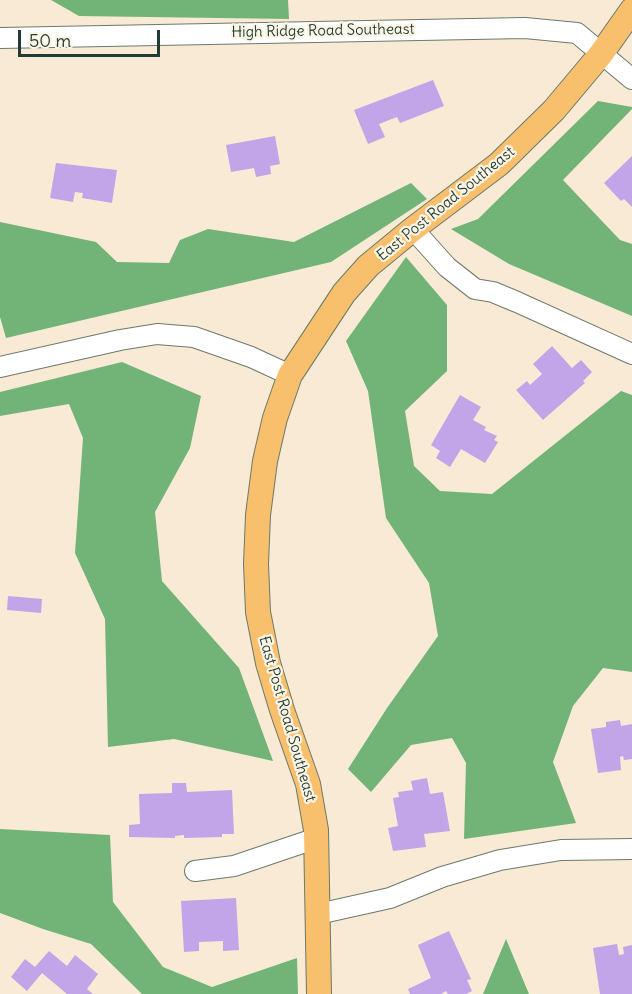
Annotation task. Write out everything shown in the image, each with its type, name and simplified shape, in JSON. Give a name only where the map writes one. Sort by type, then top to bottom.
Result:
[{"type":"main road","name":"East Post Road Southeast","points":[[319,994],[316,838],[308,784],[268,663],[258,612],[256,564],[258,515],[275,418],[290,375],[344,293],[368,266],[499,164],[554,110],[630,18]]},
{"type":"street","name":"High Ridge Road Southeast","points":[[0,38],[525,28],[577,33],[632,79]]},
{"type":"street","points":[[413,229],[447,267],[475,289],[493,292],[632,354]]},
{"type":"street","points":[[0,367],[157,334],[194,337],[251,357],[290,375]]},
{"type":"street","points":[[195,871],[234,866],[316,838]]},
{"type":"street","points":[[318,914],[390,898],[442,877],[500,860],[561,850],[632,849]]},
{"type":"green space","points":[[51,0],[288,0],[289,19],[79,16]]},
{"type":"green space","points":[[598,101],[632,107],[632,109],[563,180],[620,240],[632,244],[632,316],[509,264],[451,229],[478,219]]},
{"type":"green space","points":[[411,183],[427,199],[331,262],[6,338],[0,317],[0,222],[96,242],[117,262],[169,263],[180,240],[208,229],[294,242]]},
{"type":"green space","points":[[406,257],[447,305],[447,371],[405,411],[414,466],[440,491],[492,494],[621,391],[632,395],[632,672],[603,668],[573,706],[553,762],[576,823],[464,839],[466,763],[452,738],[411,745],[371,792],[348,769],[387,708],[438,636],[429,583],[386,518],[368,391],[346,341]]},
{"type":"green space","points":[[122,362],[201,396],[190,448],[155,512],[162,581],[239,668],[273,761],[174,739],[108,747],[105,619],[75,553],[83,438],[69,404],[0,416],[0,392]]},
{"type":"green space","points":[[0,829],[110,835],[113,902],[163,967],[212,987],[297,958],[298,994],[142,994],[91,944],[0,913]]},
{"type":"green space","points":[[506,939],[529,994],[483,994]]},
{"type":"building","points":[[433,80],[444,106],[400,123],[397,117],[379,124],[385,137],[368,144],[354,110]]},
{"type":"building","points":[[275,136],[280,164],[270,166],[271,174],[256,177],[254,168],[231,172],[226,145]]},
{"type":"building","points":[[632,156],[632,207],[624,199],[621,201],[604,183]]},
{"type":"building","points":[[56,163],[117,170],[112,203],[82,198],[83,193],[75,192],[73,202],[50,198]]},
{"type":"building","points":[[552,346],[572,368],[581,360],[592,372],[583,381],[585,383],[543,420],[516,390],[527,381],[530,385],[542,374],[533,364]]},
{"type":"building","points":[[460,395],[481,407],[473,420],[486,427],[484,430],[497,436],[494,440],[498,442],[485,463],[461,449],[450,467],[436,458],[440,451],[431,445]]},
{"type":"building","points":[[8,596],[42,599],[41,613],[7,610]]},
{"type":"building","points":[[620,720],[621,726],[632,724],[632,759],[624,760],[623,756],[620,757],[621,770],[598,773],[591,729],[606,727],[606,722]]},
{"type":"building","points":[[427,778],[430,794],[443,792],[450,831],[424,834],[426,847],[393,851],[388,828],[398,826],[393,798],[399,797],[398,792],[413,790],[411,781]]},
{"type":"building","points":[[172,783],[186,783],[187,792],[232,790],[234,834],[222,834],[222,837],[184,838],[184,835],[175,836],[175,838],[129,837],[129,825],[140,824],[139,794],[172,793]]},
{"type":"building","points":[[236,898],[239,950],[223,951],[223,941],[199,942],[199,951],[184,952],[181,901]]},
{"type":"building","points":[[449,931],[471,979],[467,980],[472,991],[466,994],[448,994],[446,991],[441,994],[410,994],[408,989],[431,978],[418,945]]},
{"type":"building","points":[[617,944],[619,955],[624,954],[623,947],[632,945],[632,994],[600,994],[593,948]]},
{"type":"building","points":[[49,951],[67,966],[75,955],[98,974],[87,989],[93,994],[67,994],[42,973],[27,991],[11,977],[25,959],[35,967]]}]
